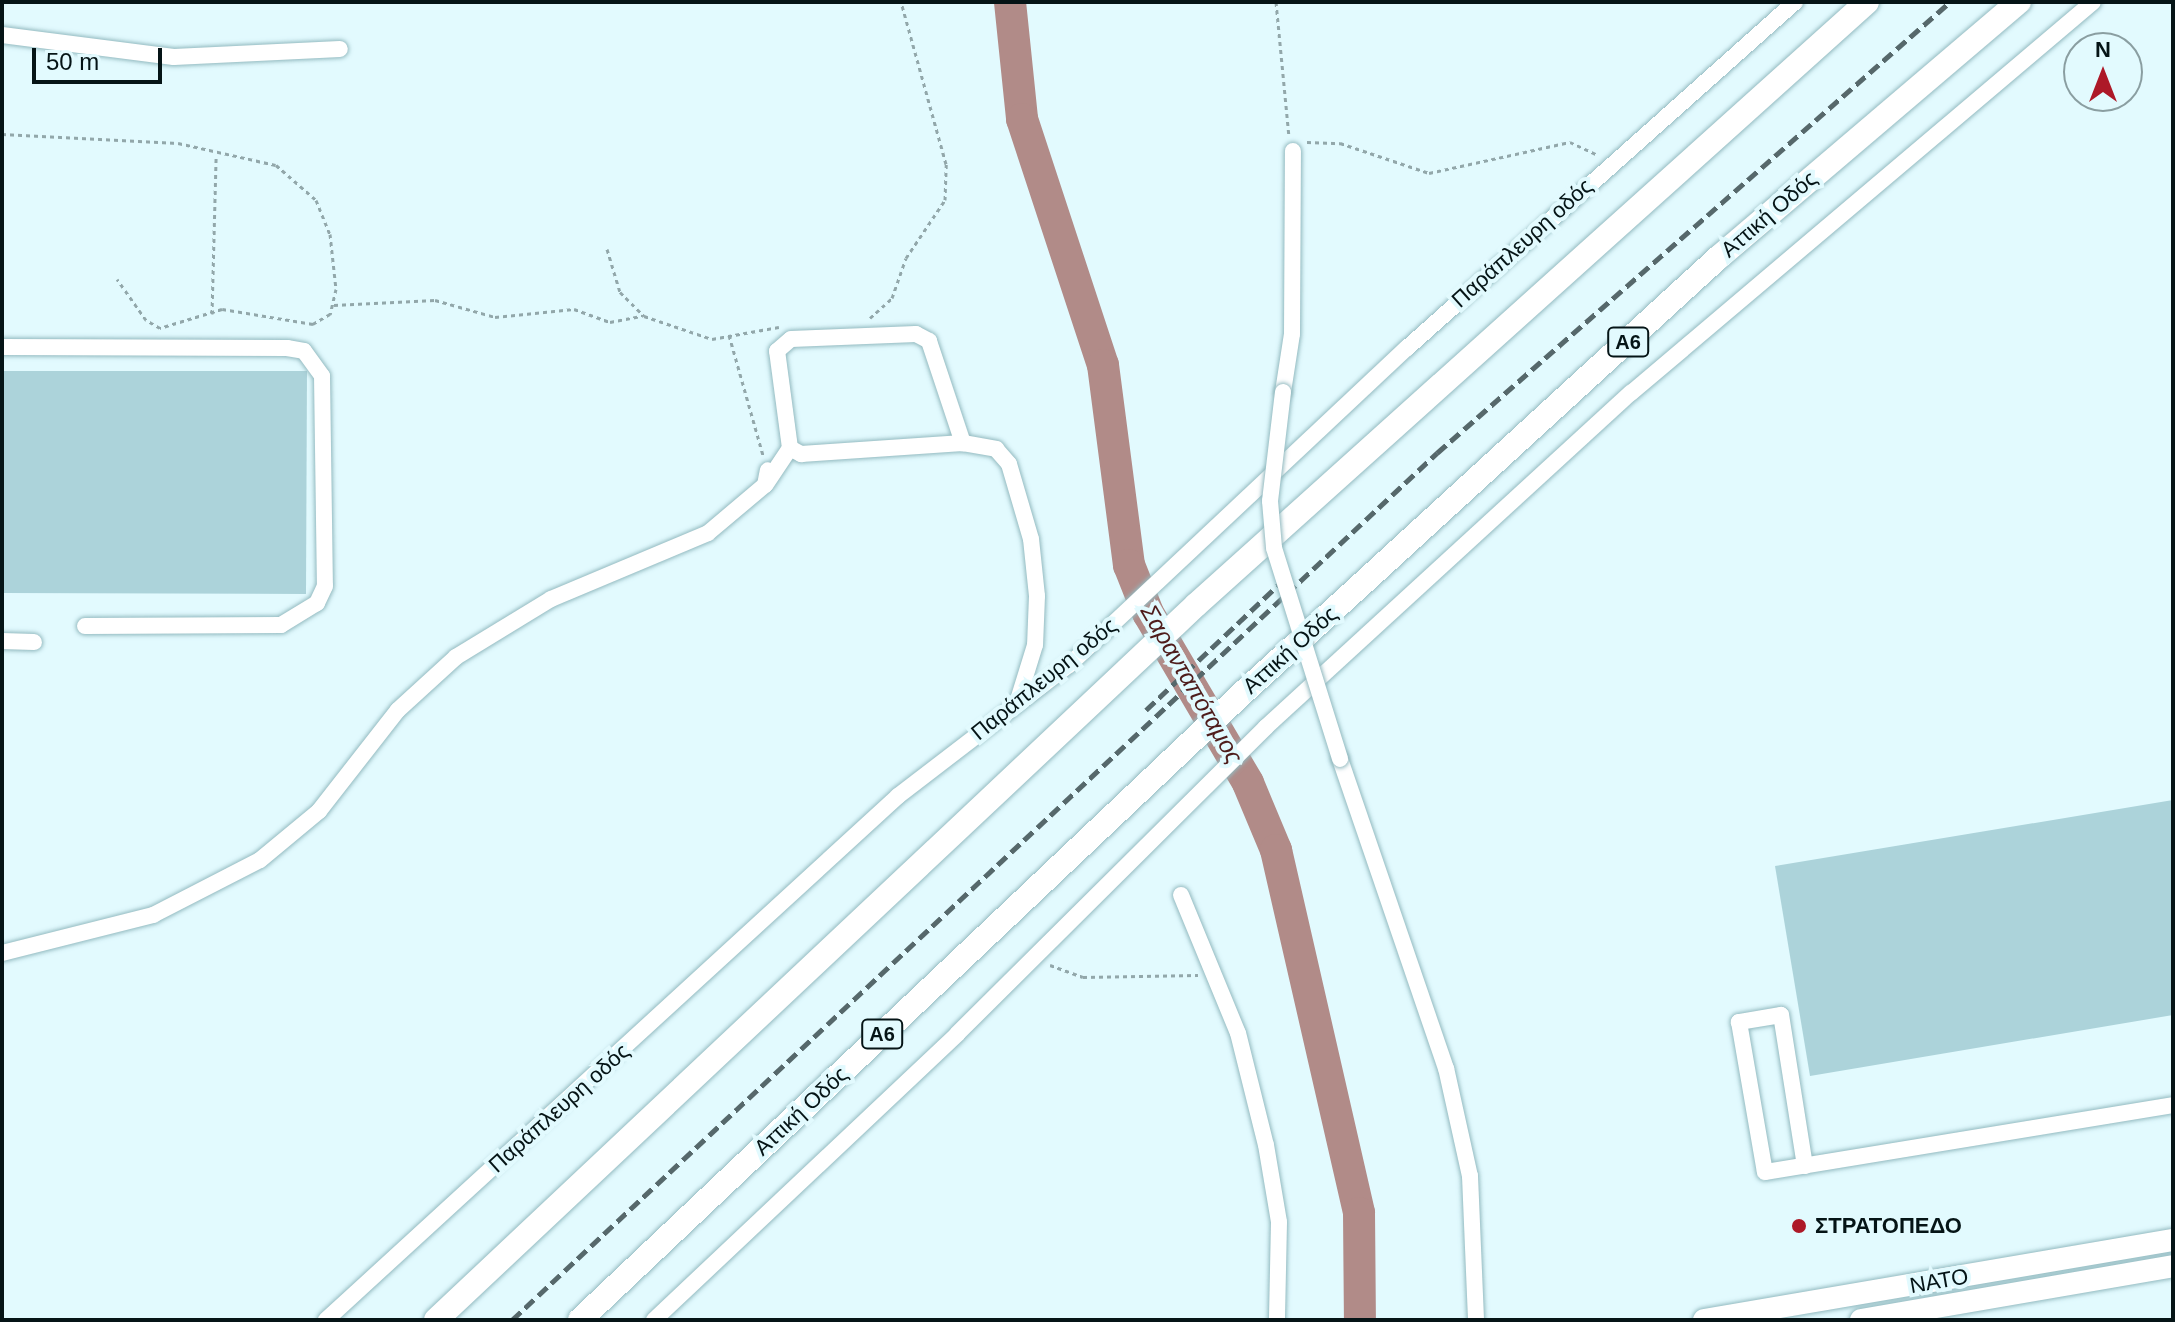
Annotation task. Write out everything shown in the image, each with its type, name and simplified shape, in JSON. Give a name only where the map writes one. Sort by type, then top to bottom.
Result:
[{"type":"highway","points":[[436,1320],[1196,605],[1867,2]]},
{"type":"highway","name":"Αττική Οδός","points":[[580,1320],[1245,691],[1719,257],[2019,2]]},
{"type":"main road","name":"ΝΑΤΟ","points":[[1704,1320],[2173,1240]]},
{"type":"main road","name":"ΝΑΤΟ","points":[[1861,1320],[2173,1266]]},
{"type":"street","name":"Παράπλευρη οδός","points":[[326,1320],[898,796],[1114,624],[1607,165],[1795,2]]},
{"type":"street","points":[[654,1320],[1037,956],[1266,727],[1631,393],[2093,2]]},
{"type":"street","points":[[2,35],[174,57],[340,49]]},
{"type":"street","points":[[1293,151],[1292,334],[1270,501],[1274,548],[1340,759],[1446,1068],[1470,1176],[1476,1320]]},
{"type":"street","points":[[2,953],[153,915],[220,885],[302,828],[398,710],[456,657],[551,599],[708,533],[766,477],[790,448],[779,343],[916,334],[929,341],[963,443]]},
{"type":"street","points":[[2,347],[287,348],[304,351],[322,376],[325,586],[317,603],[281,625],[85,626]]},
{"type":"street","points":[[790,448],[801,454],[963,443],[996,449],[1009,464],[1031,539],[1035,645],[1017,703]]},
{"type":"street","points":[[2,641],[34,642]]},
{"type":"street","points":[[1181,895],[1215,972],[1266,1145],[1279,1222],[1277,1320]]},
{"type":"street","points":[[1805,1166],[1781,1015],[1739,1022],[1765,1172],[1805,1166],[2173,1105]]},
{"type":"path","points":[[856,321],[874,317],[892,298],[906,258],[945,200],[946,164],[901,2]]},
{"type":"path","points":[[1276,2],[1293,151]]},
{"type":"path","points":[[2,134],[178,143],[216,156],[276,165],[316,200],[334,254],[334,305]]},
{"type":"path","points":[[1293,151],[1305,142],[1340,143],[1401,166],[1455,173],[1570,142],[1591,148],[1607,165]]},
{"type":"path","points":[[212,314],[216,156]]},
{"type":"path","points":[[607,249],[620,292],[644,316],[689,335],[729,335],[785,327]]},
{"type":"path","points":[[117,279],[146,320],[160,328],[212,314],[273,314],[313,324],[334,305],[435,300],[495,317],[574,309],[610,322],[644,316]]},
{"type":"path","points":[[729,335],[766,477]]},
{"type":"path","points":[[1037,956],[1068,976],[1166,980],[1215,972]]},
{"type":"building","points":[[2,371],[307,371],[306,594],[2,593]]},
{"type":"building","points":[[2173,800],[2173,1015],[1810,1076],[1775,866]]},
{"type":"waterway","name":"Σαρανταπόταμος","points":[[1010,2],[1022,119],[1103,365],[1129,565],[1148,613],[1248,783],[1276,850],[1359,1213],[1360,1320]]},
{"type":"railway","points":[[512,1320],[1437,453],[1950,2]]},
{"type":"railway","points":[[1146,710],[1289,575]]},
{"type":"place","name":"ΣΤΡΑΤΟΠΕΔΟ","points":[[1799,1226]]}]
